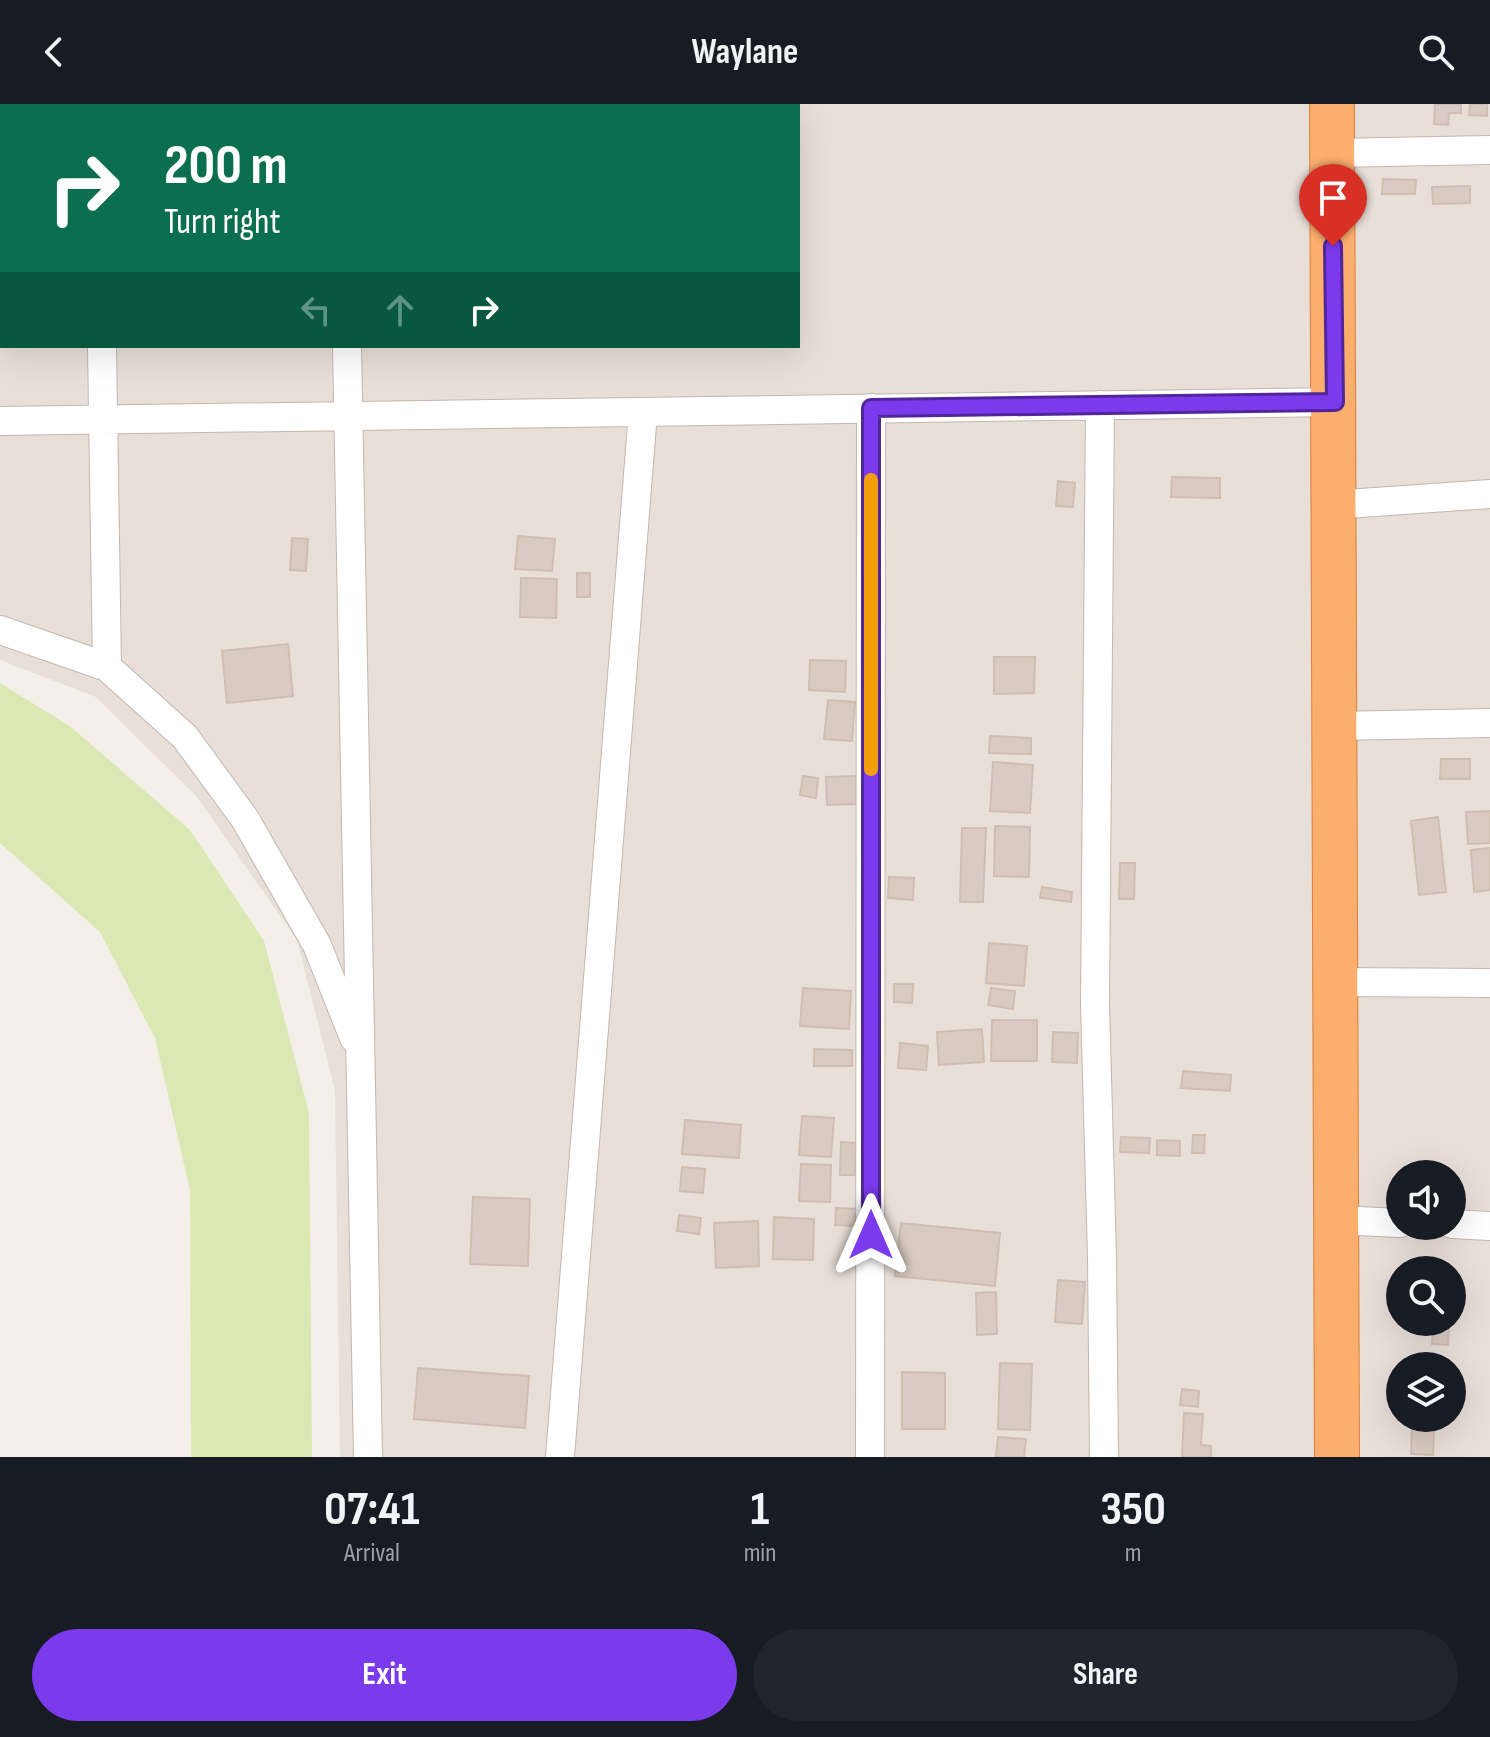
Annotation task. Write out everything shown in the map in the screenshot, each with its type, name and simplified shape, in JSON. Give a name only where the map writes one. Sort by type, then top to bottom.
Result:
[{"type":"highway","points":[[1332,104],[1337,1457]]},
{"type":"street","points":[[1333,153],[1490,150]]},
{"type":"street","points":[[102,348],[107,667]]},
{"type":"street","points":[[347,348],[368,1457]]},
{"type":"street","points":[[0,421],[1335,402]]},
{"type":"street","points":[[1100,405],[1095,1004],[1104,1457]]},
{"type":"street","points":[[870,1457],[871,408]]},
{"type":"street","points":[[560,1457],[643,412]]},
{"type":"street","points":[[1332,505],[1490,494]]},
{"type":"street","points":[[0,630],[107,667],[185,737],[245,819],[317,945],[361,1053]]},
{"type":"street","points":[[1335,726],[1490,723]]},
{"type":"street","points":[[1337,982],[1490,983]]},
{"type":"street","points":[[1337,1220],[1386,1222]]},
{"type":"street","points":[[1466,1225],[1490,1226]]},
{"type":"shaded area","points":[[800,104],[1490,104],[1490,1457],[340,1457],[335,1091],[297,940],[197,797],[96,697],[0,660],[0,348],[800,348]]},
{"type":"green space","points":[[0,683],[71,727],[190,830],[264,941],[309,1113],[312,1457],[191,1457],[190,1190],[155,1038],[100,932],[0,843]]},
{"type":"building","points":[[1435,104],[1461,104],[1461,113],[1449,113],[1448,125],[1434,124]]},
{"type":"building","points":[[1470,104],[1487,104],[1487,116],[1469,115]]},
{"type":"building","points":[[1383,179],[1416,180],[1415,194],[1382,194]]},
{"type":"building","points":[[1470,186],[1470,203],[1433,204],[1432,187]]},
{"type":"building","points":[[1172,477],[1220,478],[1220,498],[1171,497]]},
{"type":"building","points":[[1058,481],[1075,483],[1073,507],[1056,506]]},
{"type":"building","points":[[518,536],[555,539],[552,571],[515,569]]},
{"type":"building","points":[[292,538],[308,539],[306,571],[290,570]]},
{"type":"building","points":[[577,573],[590,573],[590,597],[577,597]]},
{"type":"building","points":[[521,578],[557,579],[556,618],[520,617]]},
{"type":"building","points":[[288,644],[293,696],[227,703],[222,651]]},
{"type":"building","points":[[994,657],[1035,657],[1034,693],[994,694]]},
{"type":"building","points":[[810,660],[846,661],[845,692],[809,690]]},
{"type":"building","points":[[828,700],[855,702],[852,741],[824,739]]},
{"type":"building","points":[[990,736],[1031,738],[1031,754],[989,753]]},
{"type":"building","points":[[1441,759],[1470,759],[1470,779],[1440,779]]},
{"type":"building","points":[[993,762],[1033,765],[1030,813],[990,811]]},
{"type":"building","points":[[803,776],[818,778],[816,798],[800,795]]},
{"type":"building","points":[[856,776],[856,804],[827,805],[826,777]]},
{"type":"building","points":[[1490,811],[1490,843],[1468,844],[1466,812]]},
{"type":"building","points":[[1438,817],[1446,892],[1419,895],[1411,821]]},
{"type":"building","points":[[995,826],[1030,827],[1029,877],[994,876]]},
{"type":"building","points":[[962,828],[986,828],[983,902],[960,902]]},
{"type":"building","points":[[1490,848],[1490,890],[1474,892],[1471,850]]},
{"type":"building","points":[[1120,863],[1135,863],[1134,899],[1119,899]]},
{"type":"building","points":[[889,877],[914,878],[913,900],[888,898]]},
{"type":"building","points":[[1042,887],[1072,892],[1071,902],[1040,898]]},
{"type":"building","points":[[989,943],[1027,946],[1024,986],[986,983]]},
{"type":"building","points":[[894,984],[913,984],[912,1003],[894,1002]]},
{"type":"building","points":[[803,988],[851,991],[849,1029],[800,1026]]},
{"type":"building","points":[[991,988],[1015,991],[1013,1009],[988,1005]]},
{"type":"building","points":[[992,1020],[1037,1020],[1037,1061],[991,1061]]},
{"type":"building","points":[[982,1029],[984,1062],[939,1065],[937,1032]]},
{"type":"building","points":[[1053,1032],[1078,1033],[1077,1063],[1052,1062]]},
{"type":"building","points":[[900,1043],[928,1046],[926,1070],[898,1068]]},
{"type":"building","points":[[814,1049],[852,1050],[852,1066],[814,1066]]},
{"type":"building","points":[[1183,1071],[1231,1075],[1230,1091],[1181,1088]]},
{"type":"building","points":[[802,1116],[834,1118],[831,1157],[799,1155]]},
{"type":"building","points":[[685,1120],[741,1125],[739,1158],[682,1154]]},
{"type":"building","points":[[1193,1135],[1205,1135],[1204,1153],[1192,1153]]},
{"type":"building","points":[[1121,1137],[1150,1138],[1149,1153],[1120,1152]]},
{"type":"building","points":[[1157,1140],[1180,1141],[1180,1156],[1157,1155]]},
{"type":"building","points":[[841,1142],[856,1143],[855,1175],[840,1175]]},
{"type":"building","points":[[801,1164],[831,1165],[830,1202],[799,1201]]},
{"type":"building","points":[[682,1167],[705,1169],[703,1193],[680,1191]]},
{"type":"building","points":[[473,1197],[530,1199],[528,1266],[470,1264]]},
{"type":"building","points":[[836,1208],[856,1209],[855,1226],[835,1225]]},
{"type":"building","points":[[679,1215],[701,1218],[699,1234],[677,1231]]},
{"type":"building","points":[[774,1217],[814,1219],[813,1260],[773,1259]]},
{"type":"building","points":[[758,1221],[759,1266],[716,1268],[714,1223]]},
{"type":"building","points":[[901,1223],[1000,1233],[995,1286],[895,1276]]},
{"type":"building","points":[[1058,1280],[1085,1282],[1082,1324],[1055,1322]]},
{"type":"building","points":[[996,1292],[997,1334],[977,1335],[976,1293]]},
{"type":"building","points":[[1432,1336],[1448,1336],[1448,1345],[1432,1344]]},
{"type":"building","points":[[1000,1363],[1032,1364],[1030,1430],[998,1429]]},
{"type":"building","points":[[418,1368],[529,1376],[525,1428],[414,1419]]},
{"type":"building","points":[[902,1372],[945,1373],[945,1429],[902,1429]]},
{"type":"building","points":[[1182,1389],[1199,1391],[1198,1407],[1180,1405]]},
{"type":"building","points":[[1184,1413],[1203,1414],[1201,1445],[1211,1446],[1211,1457],[1182,1457]]},
{"type":"building","points":[[1412,1432],[1434,1432],[1433,1455],[1411,1454]]},
{"type":"building","points":[[998,1437],[1026,1439],[1024,1457],[996,1457]]},
{"type":"slow traffic","points":[[871,480],[871,769]]},
{"type":"route","points":[[871,1235],[871,408],[1335,402],[1333,246]]}]
